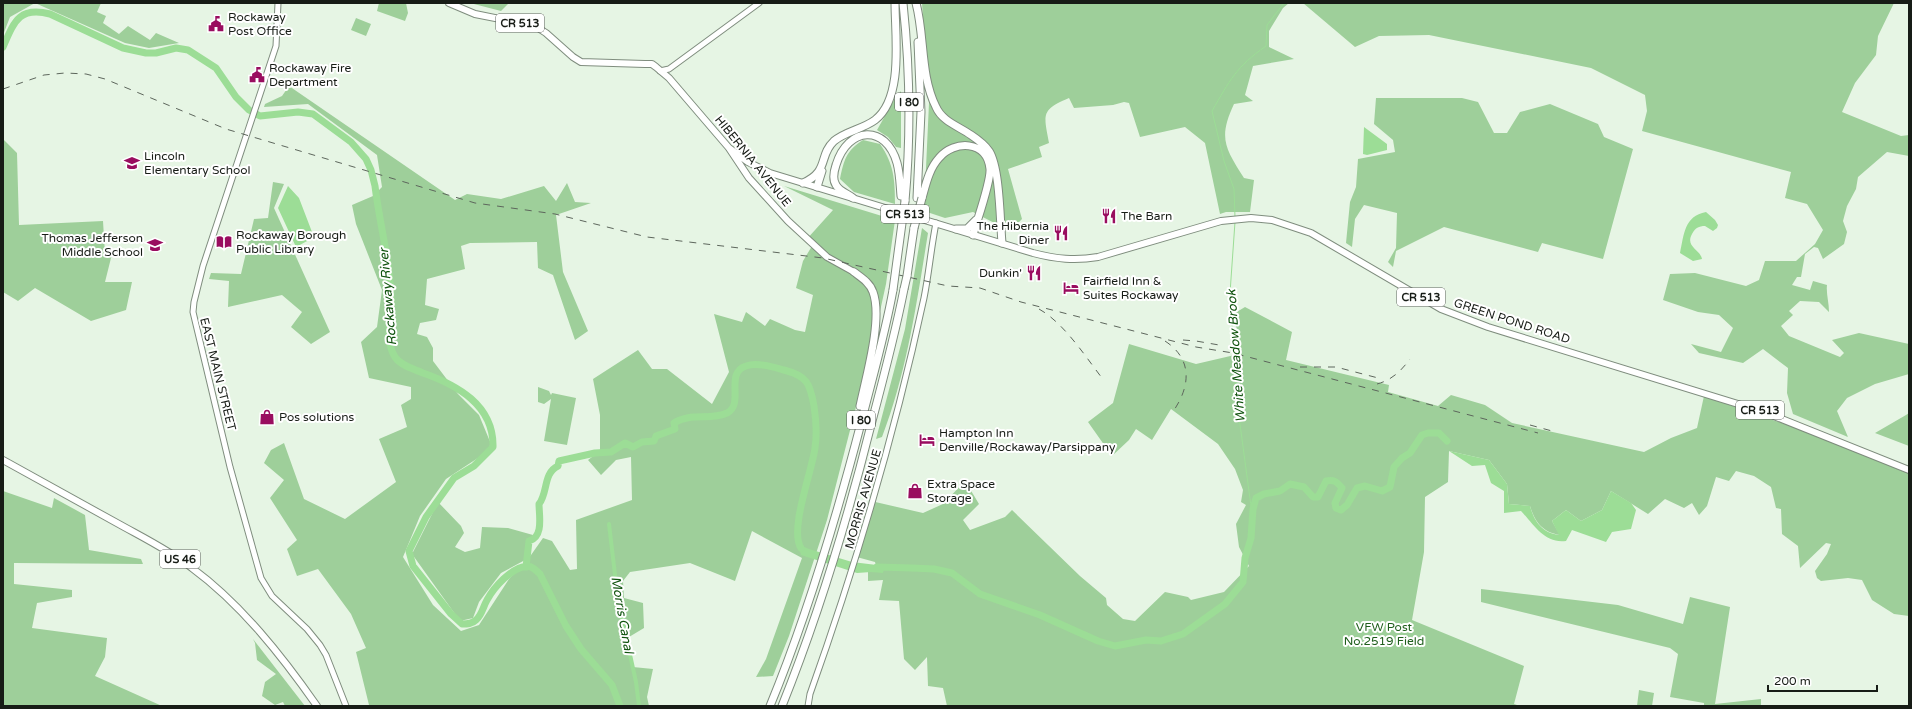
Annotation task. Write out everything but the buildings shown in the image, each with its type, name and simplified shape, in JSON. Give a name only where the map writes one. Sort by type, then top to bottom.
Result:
[{"type":"highway","points":[[817,187],[828,151],[835,141],[876,119],[888,103],[895,76],[895,3]]},
{"type":"highway","name":"I 80","points":[[770,706],[801,626],[826,550],[848,473],[893,290],[901,240],[903,199],[909,148],[910,96],[903,3]]},
{"type":"highway","points":[[915,3],[922,36],[927,82],[936,108],[940,114],[953,124],[984,144],[994,162],[1002,243]]},
{"type":"highway","name":"I 80","points":[[782,706],[811,630],[838,547],[862,464],[904,289],[919,198],[921,106],[920,65],[915,3]]},
{"type":"highway","points":[[853,198],[838,189],[834,176],[835,168],[844,146],[854,138],[867,134],[882,139],[894,154],[903,199]]},
{"type":"highway","points":[[919,198],[928,176],[939,158],[954,147],[970,145],[977,148],[985,156],[990,169],[989,181],[973,235]]},
{"type":"highway","points":[[803,183],[816,175],[823,165]]},
{"type":"highway","points":[[956,229],[970,227],[978,215]]},
{"type":"highway","points":[[848,473],[876,321],[876,300],[873,293],[866,281],[854,272]]},
{"type":"main road","name":"CR 513","points":[[449,3],[475,14],[534,26],[546,33],[573,57],[581,62],[652,64],[660,71]]},
{"type":"main road","name":"HIBERNIA AVENUE","points":[[660,71],[669,78],[729,148],[749,178],[788,221],[827,257],[854,272]]},
{"type":"main road","name":"GREEN POND ROAD","points":[[729,148],[738,156],[760,169],[1052,258],[1082,259],[1111,254],[1209,224],[1230,220],[1272,220],[1311,233],[1441,309],[1468,320],[1764,412],[1909,470]]},
{"type":"main road","name":"US 46","points":[[3,460],[164,549],[192,568],[219,590],[240,611],[283,661],[318,706]]},
{"type":"street","name":"EAST MAIN STREET","points":[[278,3],[276,46],[197,287],[193,308],[194,319],[230,468],[261,578],[272,596],[307,629],[320,645],[326,655],[346,706]]},
{"type":"street","points":[[660,71],[669,68],[759,3]]},
{"type":"street","name":"MORRIS AVENUE","points":[[808,706],[810,694],[856,561],[872,507],[912,350],[926,287],[936,223]]},
{"type":"green space","points":[[3,3],[35,3],[10,17],[3,35]]},
{"type":"green space","points":[[35,3],[101,3],[97,12],[106,16],[103,23],[119,34],[128,26],[150,40],[156,33],[179,43],[149,48],[125,43]]},
{"type":"green space","points":[[379,3],[406,3],[408,13],[405,21],[377,11]]},
{"type":"green space","points":[[470,3],[509,3],[501,11]]},
{"type":"green space","points":[[922,3],[1289,3],[1283,8],[1269,31],[1269,47],[1294,59],[1253,66],[1245,95],[1253,101],[1234,104],[1226,126],[1226,142],[1232,159],[1244,178],[1254,180],[1250,212],[1226,212],[1220,214],[1205,143],[1185,127],[1140,137],[1129,103],[1124,102],[1113,105],[1074,108],[1069,98],[1053,106],[1046,114],[1045,120],[1049,143],[1039,147],[1042,157],[1008,169],[1022,219],[1010,231],[973,212],[945,218],[924,211],[929,103]]},
{"type":"green space","points":[[1303,3],[1894,3],[1878,36],[1876,55],[1855,83],[1842,112],[1901,136],[1909,135],[1909,156],[1887,152],[1858,177],[1856,189],[1847,206],[1843,221],[1847,232],[1844,244],[1823,259],[1818,248],[1814,247],[1805,254],[1801,277],[1797,277],[1792,285],[1810,290],[1813,281],[1827,285],[1829,312],[1819,302],[1800,301],[1789,311],[1793,315],[1781,326],[1789,336],[1840,357],[1844,353],[1832,340],[1859,333],[1909,344],[1909,374],[1875,384],[1847,398],[1837,411],[1848,437],[1793,414],[1787,393],[1788,368],[1763,349],[1743,363],[1699,353],[1691,344],[1721,352],[1733,328],[1719,315],[1698,312],[1663,300],[1670,274],[1695,273],[1746,286],[1759,280],[1765,261],[1796,261],[1815,244],[1823,230],[1807,204],[1785,198],[1791,172],[1642,131],[1647,111],[1645,95],[1591,68],[1429,35],[1379,36],[1355,47]]},
{"type":"green space","points":[[356,18],[371,24],[366,36],[351,30]]},
{"type":"green space","points":[[289,86],[455,200],[467,194],[501,199],[544,186],[556,201],[567,183],[575,202],[591,203],[556,215],[563,272],[588,331],[575,340],[553,275],[538,268],[537,242],[470,243],[461,246],[465,269],[427,279],[425,305],[439,309],[436,320],[420,323],[417,334],[427,337],[433,348],[433,361],[458,394],[479,415],[491,444],[484,454],[446,479],[420,516],[403,557],[433,605],[461,631],[479,625],[509,579],[531,555],[543,538],[552,541],[570,570],[577,569],[576,520],[632,500],[631,457],[616,460],[601,475],[588,460],[600,451],[600,415],[593,379],[638,350],[652,369],[667,369],[712,404],[729,372],[714,314],[742,322],[746,312],[765,326],[770,319],[795,330],[805,332],[813,295],[796,288],[803,261],[812,246],[806,240],[833,210],[784,186],[895,220],[886,284],[877,325],[827,520],[789,636],[773,676],[756,677],[766,659],[802,558],[752,531],[735,581],[690,563],[630,572],[623,581],[624,598],[643,603],[644,628],[629,637],[633,667],[653,669],[647,697],[649,706],[369,705],[356,652],[366,648],[351,614],[318,569],[297,576],[287,549],[297,540],[270,498],[284,480],[264,463],[271,450],[284,443],[304,499],[345,519],[396,482],[379,439],[407,427],[401,405],[411,399],[411,387],[369,378],[361,342],[377,327],[382,290],[356,224],[352,205],[373,196],[382,187],[377,155],[308,104],[264,107],[265,104],[282,96]]},
{"type":"green space","points":[[901,91],[901,148],[896,147],[888,137],[877,130],[894,100]]},
{"type":"green space","points":[[1376,98],[1462,98],[1478,102],[1494,133],[1507,133],[1520,112],[1550,104],[1598,124],[1604,137],[1633,149],[1603,259],[1542,243],[1538,252],[1444,227],[1396,251],[1393,267],[1388,262],[1396,248],[1397,213],[1364,205],[1355,219],[1352,247],[1346,243],[1350,202],[1356,187],[1358,159],[1395,152],[1393,140],[1374,124]]},
{"type":"green space","points":[[3,139],[17,153],[19,225],[103,221],[105,254],[112,254],[105,282],[132,282],[126,310],[91,321],[35,288],[18,301],[3,292]]},
{"type":"green space","points":[[863,140],[880,144],[885,151],[893,172],[895,204],[854,192],[840,179],[843,166],[849,152]]},
{"type":"green space","points":[[273,182],[284,184],[274,208],[330,332],[311,344],[291,327],[302,312],[282,295],[228,307],[229,281],[209,279],[211,273],[241,274],[254,219],[268,218]]},
{"type":"green space","points":[[922,228],[928,233],[905,362],[891,412],[882,437],[876,439],[905,329]]},
{"type":"green space","name":"VFW Post No.2519 Field","points":[[1245,307],[1292,332],[1286,360],[1389,385],[1388,392],[1438,406],[1451,395],[1485,405],[1512,423],[1644,452],[1671,438],[1697,428],[1704,396],[1816,435],[1909,472],[1909,616],[1894,614],[1872,600],[1862,580],[1848,578],[1821,581],[1817,578],[1815,571],[1827,554],[1831,544],[1826,543],[1800,568],[1798,546],[1782,534],[1781,509],[1776,508],[1771,487],[1754,476],[1736,471],[1729,481],[1716,477],[1707,506],[1699,515],[1692,503],[1684,508],[1665,499],[1648,514],[1611,491],[1602,510],[1581,521],[1566,510],[1552,521],[1560,535],[1544,529],[1534,517],[1530,506],[1509,504],[1507,484],[1489,460],[1449,451],[1448,482],[1425,497],[1424,552],[1412,620],[1524,666],[1514,704],[1520,706],[947,706],[943,688],[928,686],[927,657],[915,670],[904,659],[899,601],[879,600],[883,580],[868,581],[868,570],[877,569],[875,562],[853,556],[871,501],[923,513],[943,504],[966,480],[972,485],[970,489],[979,504],[963,520],[970,530],[1005,517],[1012,510],[1080,576],[1106,598],[1107,605],[1123,619],[1135,621],[1165,592],[1188,597],[1191,600],[1224,592],[1249,566],[1239,547],[1236,524],[1246,505],[1241,502],[1243,490],[1235,469],[1218,444],[1171,409],[1152,440],[1136,429],[1129,440],[1112,456],[1088,422],[1113,403],[1129,344],[1196,364],[1239,354],[1235,313]]},
{"type":"green space","points":[[538,387],[549,391],[551,395],[552,393],[576,398],[567,445],[544,441],[551,399],[544,404],[538,402]]},
{"type":"green space","points":[[1909,413],[1909,446],[1875,433],[1906,415]]},
{"type":"green space","points":[[3,491],[52,508],[54,498],[85,515],[89,550],[141,559],[143,564],[14,563],[14,584],[72,590],[72,597],[37,603],[32,628],[107,638],[105,657],[95,676],[162,706],[3,706]]},
{"type":"green space","points":[[438,502],[461,526],[464,533],[455,547],[465,552],[480,548],[482,527],[508,528],[533,535],[525,560],[501,573],[479,602],[473,618],[460,621],[412,554]]},
{"type":"green space","points":[[1481,589],[1618,605],[1683,624],[1690,597],[1730,607],[1715,704],[1761,699],[1761,706],[1704,706],[1704,703],[1670,697],[1678,654],[1670,648],[1481,602]]},
{"type":"green space","points":[[253,639],[305,706],[285,706],[283,702],[275,705],[262,696],[265,682],[276,674],[257,660],[255,643]]},
{"type":"green space","points":[[1639,690],[1654,693],[1652,706],[1637,706]]},
{"type":"shaded area","points":[[1364,127],[1387,144],[1387,150],[1367,155],[1363,154]]},
{"type":"shaded area","points":[[288,186],[299,198],[312,232],[309,240],[296,247],[278,208]]},
{"type":"shaded area","points":[[1706,212],[1718,225],[1713,231],[1705,226],[1694,230],[1690,238],[1690,242],[1702,259],[1693,261],[1680,253],[1684,233],[1689,222],[1693,218]]},
{"type":"shaded area","points":[[1449,451],[1489,460],[1507,484],[1509,504],[1530,506],[1536,521],[1548,532],[1559,535],[1552,521],[1566,510],[1581,521],[1602,510],[1611,491],[1631,503],[1636,510],[1631,529],[1612,532],[1606,542],[1572,530],[1566,541],[1552,540],[1540,532],[1521,511],[1504,513],[1504,491],[1491,483],[1485,465],[1472,466]]},
{"type":"shaded area","points":[[801,539],[802,546],[809,549],[852,562],[885,566],[883,573],[857,573],[801,555],[797,540]]},
{"type":"waterway","name":"White Meadow Brook","points":[[1235,217],[1234,189],[1224,161],[1212,111],[1234,75],[1247,61],[1266,46],[1267,25],[1284,3]]},
{"type":"waterway","name":"Rockaway River","points":[[3,47],[11,30],[19,18],[24,14],[40,12],[50,14],[123,48],[146,53],[156,53],[176,48],[188,50],[216,68],[236,97],[249,110],[260,116],[298,112],[313,114],[351,142],[366,159],[371,170],[375,186],[390,278],[391,309],[389,334],[392,352],[404,365],[448,384],[471,399],[480,408],[487,419],[492,432],[493,447],[474,466],[454,478],[426,517],[409,551],[413,566],[451,614],[462,624],[471,623],[478,618],[490,595],[509,574],[515,570],[527,566],[534,568],[540,574],[566,626],[581,649],[612,685],[620,706]]},
{"type":"waterway","name":"White Meadow Brook","points":[[1235,222],[1230,293],[1237,402],[1253,521]]},
{"type":"waterway","points":[[526,567],[529,541],[534,539],[539,530],[539,504],[544,494],[550,473],[558,466],[559,461],[595,453],[611,452],[625,443],[633,447],[642,442],[654,441],[656,436],[675,429],[674,423],[680,420],[727,413],[732,409],[734,403],[736,375],[740,370],[750,365],[765,365],[792,372],[803,378],[809,386],[811,392],[814,406],[816,438],[813,458],[799,515],[798,539],[801,548]]},
{"type":"waterway","points":[[877,567],[934,569],[952,573],[980,594],[1040,615],[1098,641],[1115,646],[1146,640],[1161,641],[1183,634],[1225,604],[1243,582],[1245,558],[1251,538],[1253,509],[1256,498],[1264,494],[1280,491],[1290,484],[1304,487],[1313,497],[1318,497],[1326,481],[1331,480],[1342,488],[1335,503],[1336,508],[1341,510],[1347,505],[1357,488],[1365,486],[1382,491],[1390,487],[1394,467],[1402,458],[1410,453],[1422,435],[1428,433],[1439,433],[1447,441]]},
{"type":"waterway","name":"Morris Canal","points":[[609,524],[618,600],[636,682],[639,706]]},
{"type":"railway","points":[[3,89],[44,75],[65,73],[86,74],[105,79],[226,129],[475,203],[555,214],[647,237],[823,258],[948,286],[980,288],[1021,302],[1196,347],[1233,353],[1538,433]]},
{"type":"railway","points":[[1039,309],[1048,315],[1065,331],[1102,378]]},
{"type":"railway","points":[[1183,340],[1219,345]]},
{"type":"railway","points":[[1165,341],[1181,357],[1185,366],[1186,375],[1183,394],[1172,413]]},
{"type":"railway","points":[[1377,384],[1396,374],[1410,359]]},
{"type":"railway","points":[[1300,367],[1336,367],[1382,379]]},
{"type":"railway","points":[[1530,425],[1552,431]]},
{"type":"place","name":"Rockaway Post Office","points":[[216,24]]},
{"type":"place","name":"Rockaway Fire Department","points":[[257,75]]},
{"type":"place","name":"Lincoln Elementary School","points":[[132,163]]},
{"type":"place","name":"The Barn","points":[[1109,216]]},
{"type":"place","name":"The Hibernia Diner","points":[[1061,233]]},
{"type":"place","name":"Rockaway Borough Public Library","points":[[224,242]]},
{"type":"place","name":"Thomas Jefferson Middle School","points":[[155,245]]},
{"type":"place","name":"Dunkin'","points":[[1034,273]]},
{"type":"place","name":"Fairfield Inn & Suites Rockaway","points":[[1071,288]]},
{"type":"place","name":"Pos solutions","points":[[267,417]]},
{"type":"place","name":"Hampton Inn Denville/Rockaway/Parsippany","points":[[927,440]]},
{"type":"place","name":"Extra Space Storage","points":[[915,491]]}]
